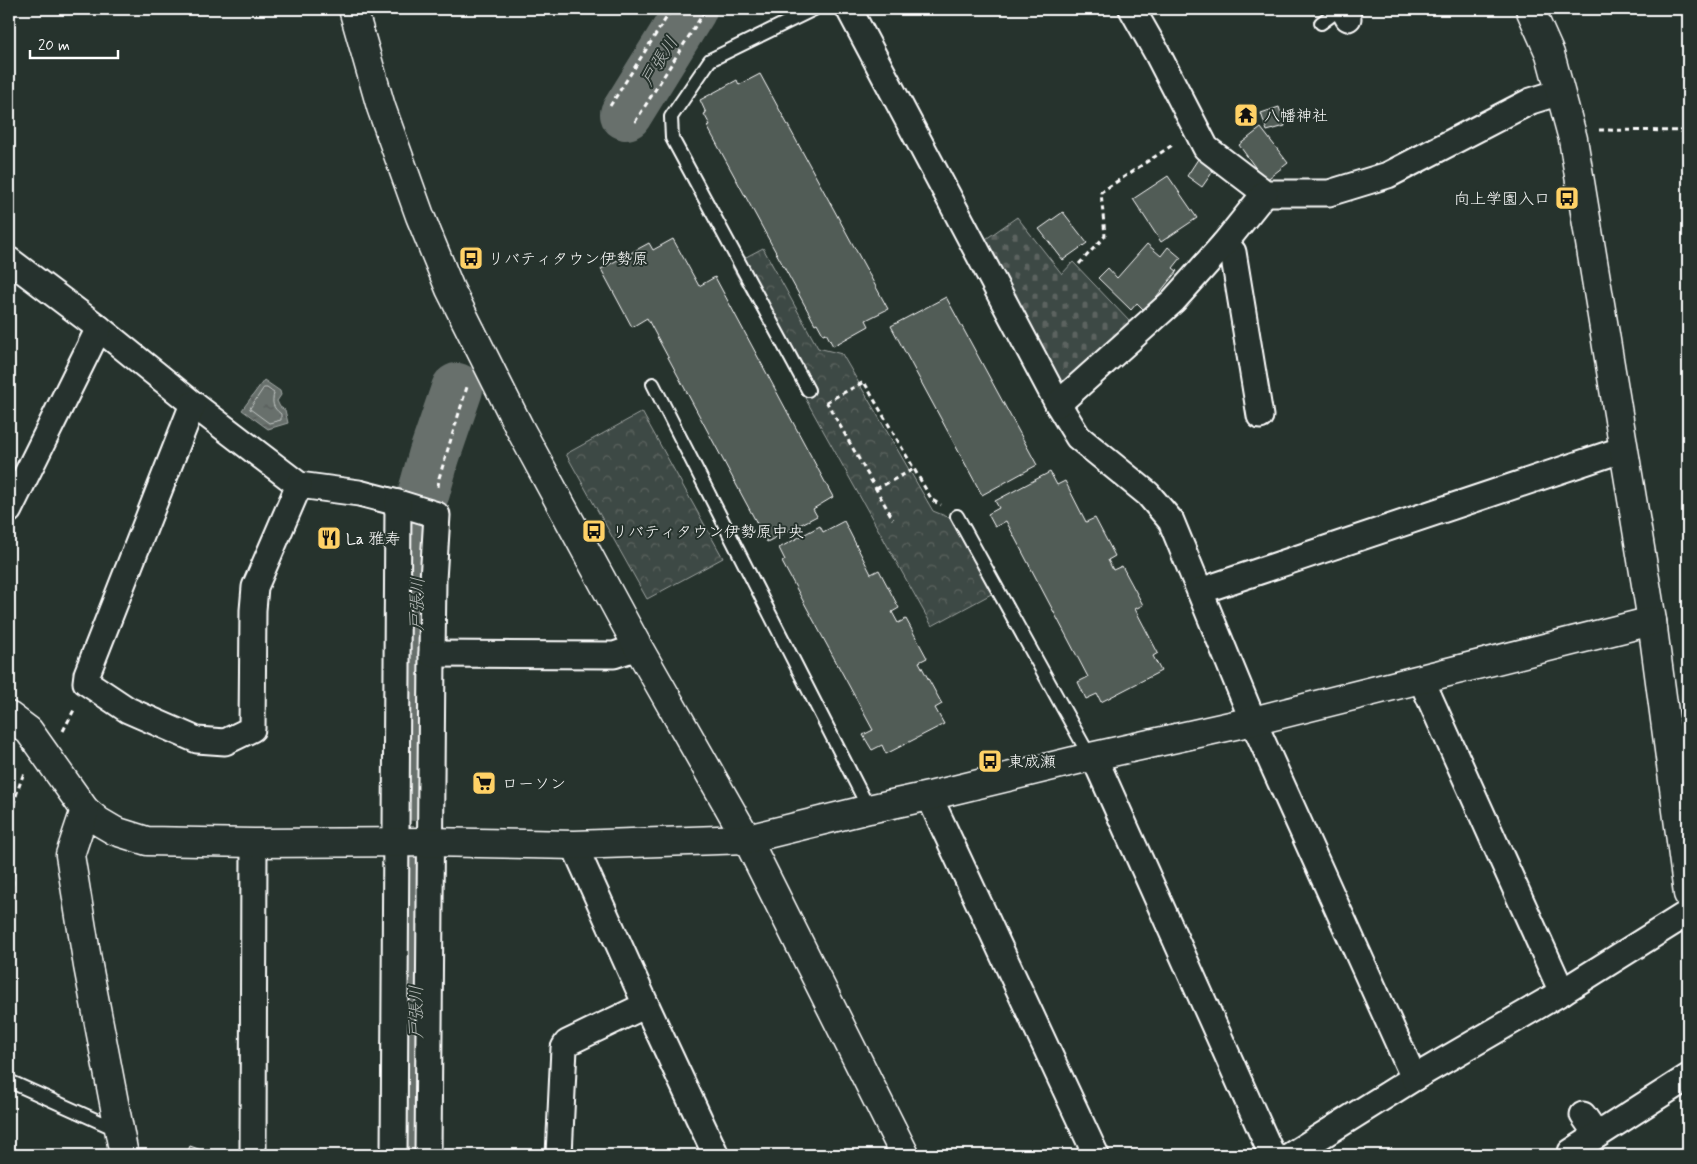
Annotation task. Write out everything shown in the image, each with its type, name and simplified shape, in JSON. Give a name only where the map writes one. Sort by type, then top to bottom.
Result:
[{"type":"street","points":[[353,9],[381,107],[420,216],[450,289],[487,366],[638,646],[747,839],[905,1155]]},
{"type":"street","points":[[849,9],[1058,404],[1078,437],[1148,494],[1171,521],[1253,721],[1414,1078]]},
{"type":"street","points":[[1132,9],[1167,47],[1196,130],[1206,148],[1265,193],[1329,193],[1388,175],[1531,102],[1560,92]]},
{"type":"street","points":[[1530,9],[1550,54],[1571,135],[1652,621],[1688,894]]},
{"type":"street","points":[[1058,404],[1173,301],[1224,244],[1265,193]]},
{"type":"street","points":[[1224,244],[1233,252],[1260,416]]},
{"type":"street","points":[[9,260],[100,328],[193,404],[299,485],[359,493],[437,515],[433,580],[429,842],[428,1155]]},
{"type":"street","points":[[9,510],[100,328]]},
{"type":"street","points":[[193,404],[86,682],[128,710],[196,740],[225,742],[252,729],[252,610],[255,586],[299,485]]},
{"type":"street","points":[[1200,591],[1624,448]]},
{"type":"street","points":[[394,1155],[398,503]]},
{"type":"street","points":[[9,716],[29,731],[85,810],[98,821],[115,831],[147,840],[254,843],[429,842],[574,845],[747,839],[1092,757],[1253,721],[1652,621]]},
{"type":"street","points":[[432,654],[614,654],[638,646]]},
{"type":"street","points":[[1422,679],[1562,992]]},
{"type":"street","points":[[1092,757],[1272,1155]]},
{"type":"street","points":[[929,796],[1096,1155]]},
{"type":"street","points":[[85,810],[70,855],[88,966],[121,1143]]},
{"type":"street","points":[[253,1155],[254,843]]},
{"type":"street","points":[[574,845],[716,1155]]},
{"type":"street","points":[[1291,1155],[1414,1078],[1562,992],[1688,913]]},
{"type":"street","points":[[559,1155],[564,1048],[567,1043],[646,1005]]},
{"type":"street","points":[[1571,1152],[1590,1125],[1688,1077]]},
{"type":"lane","points":[[808,390],[672,138],[671,117],[710,60],[814,9]]},
{"type":"lane","points":[[1321,23],[1344,12]]},
{"type":"lane","points":[[653,384],[870,809]]},
{"type":"lane","points":[[957,516],[1092,757]]},
{"type":"lane","points":[[9,1081],[121,1143]]},
{"type":"path","points":[[610,106],[672,9]]},
{"type":"path","points":[[635,122],[706,9]]},
{"type":"path","points":[[1079,264],[1105,236],[1101,192],[1196,130]]},
{"type":"path","points":[[1571,135],[1594,130],[1688,131]]},
{"type":"path","points":[[437,515],[439,478],[469,379],[487,366]]},
{"type":"path","points":[[808,390],[817,406],[864,382],[932,500],[957,516]]},
{"type":"path","points":[[826,401],[892,519]]},
{"type":"path","points":[[876,489],[914,469]]},
{"type":"path","points":[[9,902],[13,860],[10,828],[19,785],[86,682]]},
{"type":"green space","points":[[1017,217],[1062,274],[1073,262],[1130,322],[1061,385],[983,241]]},
{"type":"green space","points":[[763,248],[818,348],[842,354],[933,511],[955,520],[995,592],[932,626],[731,265]]},
{"type":"green space","points":[[642,412],[723,558],[647,599],[566,454]]},
{"type":"water","points":[[264,380],[280,391],[281,395],[277,401],[280,407],[285,410],[288,423],[268,429],[242,410]]},
{"type":"building","points":[[760,74],[888,309],[866,320],[869,326],[833,346],[826,333],[823,334],[817,323],[815,324],[707,126],[710,125],[700,100],[737,80],[739,85]]},
{"type":"building","points":[[1279,107],[1285,126],[1267,131],[1261,113]]},
{"type":"building","points":[[1261,128],[1288,163],[1265,181],[1239,145]]},
{"type":"building","points":[[1200,156],[1216,167],[1202,187],[1187,176]]},
{"type":"building","points":[[1168,176],[1197,218],[1161,242],[1133,199]]},
{"type":"building","points":[[1063,212],[1087,243],[1063,260],[1039,229]]},
{"type":"building","points":[[673,239],[699,286],[715,277],[833,497],[813,509],[817,516],[767,542],[647,318],[632,327],[601,269],[649,243],[653,250]]},
{"type":"building","points":[[1147,244],[1161,256],[1168,247],[1181,258],[1173,268],[1177,271],[1145,311],[1137,303],[1131,310],[1098,278],[1108,268],[1117,278]]},
{"type":"building","points":[[946,297],[1037,465],[982,495],[891,326]]},
{"type":"building","points":[[1050,472],[1057,485],[1065,481],[1086,522],[1095,518],[1115,556],[1108,560],[1113,570],[1122,566],[1143,605],[1135,609],[1158,653],[1153,656],[1161,671],[1101,702],[1097,694],[1086,699],[1078,682],[1088,677],[1006,521],[995,527],[988,514],[999,508],[995,501]]},
{"type":"building","points":[[844,521],[871,574],[879,570],[899,608],[892,612],[898,623],[906,619],[927,658],[919,662],[942,704],[935,708],[944,724],[886,754],[882,745],[872,750],[863,735],[873,730],[782,562],[785,560],[779,548],[820,526],[823,532]]},
{"type":"building","points":[[190,1146],[215,1155],[186,1155]]},
{"type":"waterway","name":"戸張川","points":[[626,114],[691,9]]},
{"type":"waterway","name":"戸張川","points":[[424,492],[457,389]]},
{"type":"waterway","name":"戸張川","points":[[414,795],[418,532]]},
{"type":"waterway","name":"戸張川","points":[[415,868],[416,1155]]},
{"type":"place","name":"八幡神社","points":[[1246,115]]},
{"type":"place","name":"向上学園入口","points":[[1567,198]]},
{"type":"place","name":"リバティタウン伊勢原","points":[[471,258]]},
{"type":"place","name":"リバティタウン伊勢原中央","points":[[594,531]]},
{"type":"place","name":"La 雅寿","points":[[329,538]]},
{"type":"place","name":"東成瀬","points":[[990,761]]},
{"type":"place","name":"ローソン","points":[[484,783]]}]
